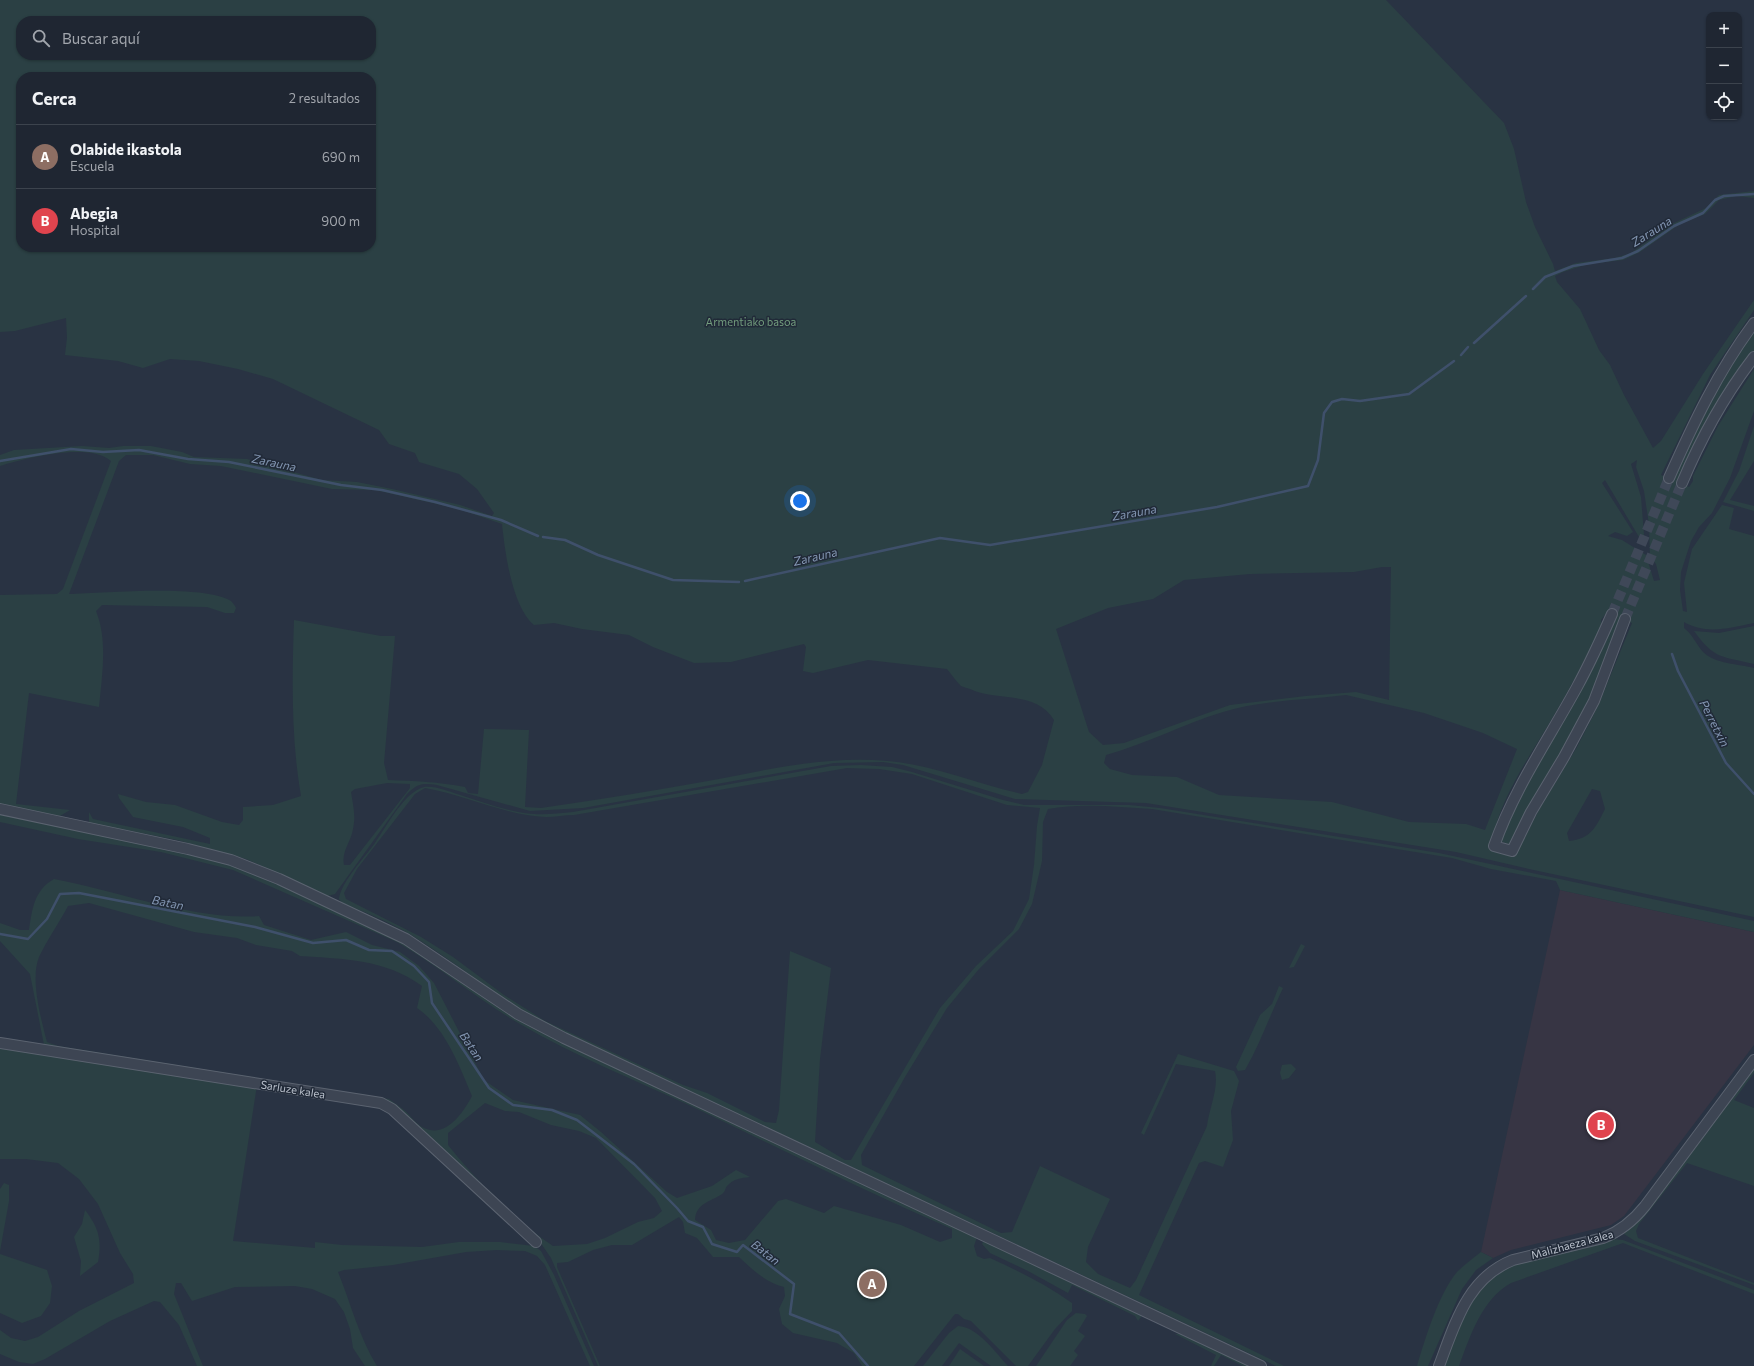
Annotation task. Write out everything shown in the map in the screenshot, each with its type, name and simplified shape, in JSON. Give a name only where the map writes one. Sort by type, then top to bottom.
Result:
[{"type":"street","points":[[1669,478],[1703,405],[1728,362],[1754,323]]},
{"type":"street","points":[[1682,483],[1708,426],[1737,380],[1754,357]]},
{"type":"street","points":[[1612,614],[1595,654],[1521,784],[1504,820],[1494,846],[1512,851],[1531,812],[1564,757],[1594,701],[1625,619]]},
{"type":"street","points":[[0,809],[188,849],[231,860],[279,879],[406,939],[518,1014],[564,1038],[1261,1366]]},
{"type":"street","name":"Sarluze kalea","points":[[0,1043],[381,1103],[392,1109],[536,1242]]},
{"type":"street","name":"Malizhaeza kalea","points":[[1438,1366],[1466,1300],[1484,1277],[1499,1266],[1513,1260],[1603,1238],[1616,1232],[1630,1222],[1645,1206],[1754,1060]]},
{"type":"shaded area","points":[[1560,890],[1754,932],[1754,1045],[1624,1216],[1611,1225],[1511,1250],[1493,1258],[1481,1252]]},
{"type":"green space","name":"Armentiako basoa","points":[[0,0],[1386,0],[1504,123],[1514,149],[1526,202],[1535,227],[1555,271],[1576,263],[1615,258],[1631,253],[1670,225],[1706,208],[1719,195],[1754,191],[1754,198],[1736,196],[1719,200],[1705,214],[1680,224],[1640,252],[1623,260],[1588,264],[1555,276],[1557,282],[1580,309],[1599,350],[1610,365],[1624,395],[1653,448],[1661,441],[1703,374],[1754,300],[1754,310],[1710,375],[1661,475],[1667,478],[1713,392],[1754,328],[1754,352],[1680,483],[1689,487],[1693,481],[1693,476],[1718,426],[1754,369],[1754,411],[1730,478],[1712,513],[1699,527],[1691,541],[1681,572],[1680,590],[1683,611],[1687,612],[1684,583],[1692,549],[1722,505],[1734,508],[1729,529],[1754,536],[1754,623],[1727,628],[1710,629],[1693,626],[1684,622],[1684,628],[1708,656],[1727,663],[1754,668],[1754,917],[1456,852],[1146,803],[1015,799],[903,765],[883,762],[834,763],[583,808],[530,811],[437,785],[420,785],[407,794],[335,894],[328,896],[246,859],[177,840],[89,823],[89,812],[93,819],[210,844],[210,838],[183,827],[133,817],[119,798],[118,794],[146,802],[175,805],[222,822],[239,825],[243,820],[243,807],[273,805],[301,796],[295,753],[294,731],[294,620],[381,636],[395,636],[384,763],[388,780],[455,785],[465,787],[468,793],[478,794],[484,729],[529,730],[525,807],[541,808],[562,805],[708,781],[775,768],[842,760],[888,761],[922,766],[1022,794],[1028,792],[1042,765],[1054,720],[1037,704],[1027,700],[981,693],[961,686],[947,669],[868,660],[813,673],[803,671],[806,647],[804,644],[731,662],[694,663],[653,647],[629,635],[582,629],[554,623],[534,625],[526,617],[515,593],[505,549],[502,524],[459,509],[375,490],[332,489],[221,466],[190,464],[153,455],[126,455],[119,461],[69,594],[129,591],[177,591],[199,593],[217,596],[231,601],[236,608],[234,613],[225,613],[207,607],[102,605],[96,611],[100,622],[103,646],[103,670],[99,707],[29,693],[16,804],[70,810],[60,816],[0,804],[0,595],[57,594],[63,589],[111,461],[101,455],[73,452],[57,453],[25,459],[0,466],[0,455],[14,450],[82,446],[109,448],[123,446],[151,446],[182,452],[194,457],[247,459],[322,480],[357,482],[460,505],[492,516],[494,513],[477,489],[459,474],[419,462],[415,453],[389,444],[379,430],[273,379],[238,369],[199,361],[170,359],[143,368],[118,361],[65,355],[67,338],[66,318],[15,331],[0,332]],"holes":[[[1637,460],[1636,467],[1644,491],[1649,525],[1650,557],[1656,564],[1660,580],[1654,581],[1646,555],[1622,540],[1608,536],[1615,532],[1627,536],[1633,532],[1602,483],[1605,480],[1645,547],[1641,497],[1631,464]],[[1382,567],[1391,567],[1389,700],[1356,692],[1230,705],[1124,743],[1103,745],[1089,732],[1056,629],[1108,608],[1153,599],[1184,580],[1250,574],[1354,572]],[[1607,612],[1615,617],[1595,663],[1531,773],[1500,841],[1511,845],[1531,803],[1579,723],[1622,620],[1632,623],[1598,706],[1577,747],[1540,808],[1523,841],[1514,853],[1492,845],[1495,828],[1508,795],[1585,660],[1602,625],[1601,620]],[[1346,695],[1424,713],[1483,733],[1517,749],[1485,830],[1466,824],[1409,822],[1332,802],[1219,795],[1177,777],[1132,775],[1110,769],[1104,763],[1106,755],[1223,712],[1253,705]],[[387,783],[410,784],[410,788],[350,865],[344,865],[343,860],[345,851],[352,834],[354,824],[354,810],[351,792],[355,789]],[[1592,789],[1600,791],[1605,809],[1592,831],[1583,838],[1569,841],[1567,833]]]},
{"type":"green space","points":[[1754,426],[1754,461],[1730,500],[1754,506],[1754,511],[1723,502],[1739,471]]},
{"type":"green space","points":[[1754,626],[1754,664],[1726,658],[1714,652],[1694,631],[1719,633]]},
{"type":"green space","points":[[861,765],[892,767],[1024,805],[1129,805],[1160,808],[1439,853],[1754,921],[1754,932],[1560,890],[1556,881],[1491,869],[1452,858],[1152,809],[1074,806],[1048,809],[1043,822],[1042,861],[1032,904],[1019,929],[979,969],[947,1008],[905,1077],[861,1155],[862,1165],[1001,1233],[1012,1232],[1040,1166],[1110,1199],[1088,1247],[1086,1262],[1098,1274],[1130,1288],[1136,1280],[1207,1126],[1215,1091],[1215,1071],[1176,1064],[1144,1135],[1141,1133],[1178,1054],[1234,1071],[1239,1081],[1231,1111],[1233,1140],[1223,1167],[1205,1161],[1199,1163],[1139,1295],[1284,1366],[1276,1366],[530,1016],[411,935],[342,903],[339,899],[344,885],[401,805],[413,793],[423,787],[438,788],[495,806],[524,813],[549,814],[573,812],[831,766]],"holes":[[[847,768],[879,769],[912,774],[1007,805],[1040,808],[1029,899],[1013,931],[976,966],[940,1008],[851,1160],[845,1160],[815,1142],[820,1059],[831,968],[790,951],[779,1110],[776,1123],[765,1122],[707,1093],[683,1085],[545,1021],[504,995],[453,957],[421,937],[346,899],[344,893],[357,869],[415,794],[425,788],[455,795],[515,813],[549,817],[574,815]]]},
{"type":"green space","points":[[0,814],[155,846],[227,864],[284,886],[384,931],[421,953],[527,1025],[977,1237],[974,1246],[977,1256],[984,1259],[990,1258],[1043,1284],[1072,1303],[1072,1311],[1055,1329],[1028,1366],[1016,1366],[971,1321],[964,1319],[958,1314],[955,1314],[914,1366],[862,1366],[854,1353],[837,1343],[793,1333],[782,1324],[779,1309],[785,1296],[784,1287],[765,1279],[739,1257],[713,1257],[697,1238],[685,1233],[683,1222],[679,1217],[632,1245],[612,1245],[593,1250],[568,1262],[557,1263],[557,1267],[600,1366],[598,1366],[551,1258],[540,1242],[395,1108],[44,1045],[30,974],[0,941],[0,923],[20,930],[29,930],[35,901],[42,889],[54,879],[184,910],[235,916],[259,916],[264,925],[311,940],[346,932],[372,945],[400,952],[419,966],[434,983],[484,1080],[513,1100],[580,1115],[667,1192],[677,1198],[712,1186],[736,1170],[750,1177],[735,1180],[727,1186],[723,1193],[701,1206],[698,1210],[695,1220],[711,1230],[716,1240],[729,1243],[745,1240],[778,1201],[786,1199],[824,1213],[834,1206],[901,1225],[940,1242],[952,1238],[952,1229],[854,1185],[693,1107],[562,1047],[504,1014],[397,942],[233,870],[161,852],[78,839],[0,822]],"holes":[[[89,903],[194,932],[237,938],[256,945],[292,951],[300,956],[332,958],[379,965],[408,977],[422,986],[417,1008],[436,1025],[443,1036],[456,1060],[472,1096],[464,1110],[452,1123],[438,1130],[430,1130],[419,1125],[404,1110],[389,1099],[58,1046],[47,1042],[37,999],[36,976],[39,957],[68,906]],[[485,1103],[505,1111],[519,1112],[551,1125],[579,1131],[596,1138],[655,1198],[662,1211],[654,1218],[638,1222],[605,1238],[587,1244],[553,1246],[525,1225],[497,1200],[448,1145],[448,1133]]]},
{"type":"green space","points":[[1301,944],[1305,946],[1294,967],[1289,968]]},
{"type":"green space","points":[[1279,986],[1283,988],[1255,1050],[1245,1070],[1238,1071],[1236,1067],[1260,1015],[1272,1004]]},
{"type":"green space","points":[[0,1047],[257,1085],[233,1241],[315,1248],[315,1242],[342,1245],[422,1247],[459,1242],[500,1242],[534,1246],[541,1251],[554,1275],[594,1366],[590,1366],[545,1265],[537,1256],[525,1251],[497,1250],[466,1252],[393,1265],[344,1270],[338,1272],[360,1332],[377,1366],[365,1366],[353,1348],[350,1329],[344,1312],[335,1299],[312,1289],[295,1286],[235,1287],[192,1301],[181,1283],[176,1283],[174,1294],[203,1366],[197,1366],[179,1325],[160,1302],[154,1301],[110,1321],[45,1359],[33,1364],[19,1362],[0,1354],[0,1330],[11,1338],[25,1341],[38,1337],[79,1311],[134,1283],[133,1274],[120,1253],[98,1204],[79,1179],[58,1163],[26,1159],[0,1159]]},
{"type":"green space","points":[[1291,1064],[1296,1069],[1289,1078],[1282,1080],[1280,1073],[1282,1065]]},
{"type":"green space","points":[[1754,1068],[1754,1073],[1734,1100],[1754,1108],[1754,1186],[1687,1163],[1639,1224],[1636,1231],[1638,1238],[1754,1283],[1754,1285],[1635,1241],[1624,1234]]},
{"type":"green space","points":[[4,1183],[9,1185],[9,1201],[0,1251],[0,1189]]},
{"type":"green space","points":[[85,1210],[94,1223],[98,1234],[100,1247],[98,1262],[80,1276],[81,1261],[74,1237],[82,1224]]},
{"type":"green space","points":[[1614,1239],[1623,1240],[1754,1290],[1754,1294],[1623,1243],[1511,1283],[1492,1298],[1478,1319],[1459,1366],[1443,1366],[1458,1327],[1468,1307],[1478,1291],[1491,1279],[1523,1262],[1541,1256]]},
{"type":"green space","points":[[984,1240],[1141,1315],[1141,1317],[1138,1321],[1135,1316],[1072,1285],[1068,1293],[1028,1271],[990,1253],[982,1244]]},
{"type":"green space","points":[[1481,1252],[1493,1258],[1476,1270],[1462,1289],[1428,1366],[1417,1366],[1433,1317],[1450,1281],[1457,1272]]},
{"type":"green space","points":[[0,1254],[47,1270],[52,1286],[50,1303],[41,1316],[22,1323],[0,1313]]},
{"type":"green space","points":[[1076,1313],[1085,1314],[1087,1316],[1078,1331],[1085,1336],[1074,1351],[1078,1355],[1070,1366],[1036,1366],[1067,1320]]},
{"type":"green space","points":[[958,1326],[965,1327],[979,1335],[992,1347],[1008,1366],[991,1366],[959,1343],[942,1366],[923,1366],[949,1333]]},
{"type":"green space","points":[[1175,1334],[1183,1334],[1250,1366],[1243,1366],[1221,1355],[1214,1366],[1211,1366],[1216,1355]]},
{"type":"green space","points":[[960,1349],[984,1366],[949,1366]]},
{"type":"waterway","name":"Zarauna","points":[[1533,289],[1545,277],[1573,266],[1622,258],[1638,251],[1674,226],[1703,213],[1715,200],[1724,196],[1754,194]]},
{"type":"waterway","name":"Zarauna","points":[[1474,343],[1526,296]]},
{"type":"waterway","name":"Zarauna","points":[[1461,355],[1468,347]]},
{"type":"waterway","name":"Zarauna","points":[[745,581],[940,538],[990,545],[1217,507],[1308,486],[1318,460],[1324,413],[1332,402],[1342,399],[1360,401],[1409,394],[1454,361]]},
{"type":"waterway","name":"Zarauna","points":[[0,461],[71,449],[103,452],[139,450],[188,459],[229,462],[341,485],[382,490],[435,502],[501,520],[538,536]]},
{"type":"waterway","name":"Zarauna","points":[[543,537],[565,540],[598,555],[673,580],[739,582]]},
{"type":"waterway","name":"Perretxin","points":[[1672,654],[1678,671],[1726,763],[1754,794]]},
{"type":"waterway","name":"Batan","points":[[0,934],[28,939],[47,919],[60,894],[79,893],[255,927],[313,943],[346,940],[369,950],[392,951],[414,966],[429,982],[432,1003],[489,1088],[513,1105],[552,1110],[577,1120],[634,1164],[688,1221],[703,1227],[712,1244],[737,1252],[743,1245],[794,1284],[790,1314],[839,1333],[868,1366]]},
{"type":"tunnel","points":[[1612,614],[1669,478]]},
{"type":"tunnel","points":[[1625,619],[1682,483]]},
{"type":"place","name":"Abegia","points":[[1601,1125]]},
{"type":"place","name":"Olabide ikastola","points":[[872,1284]]}]
